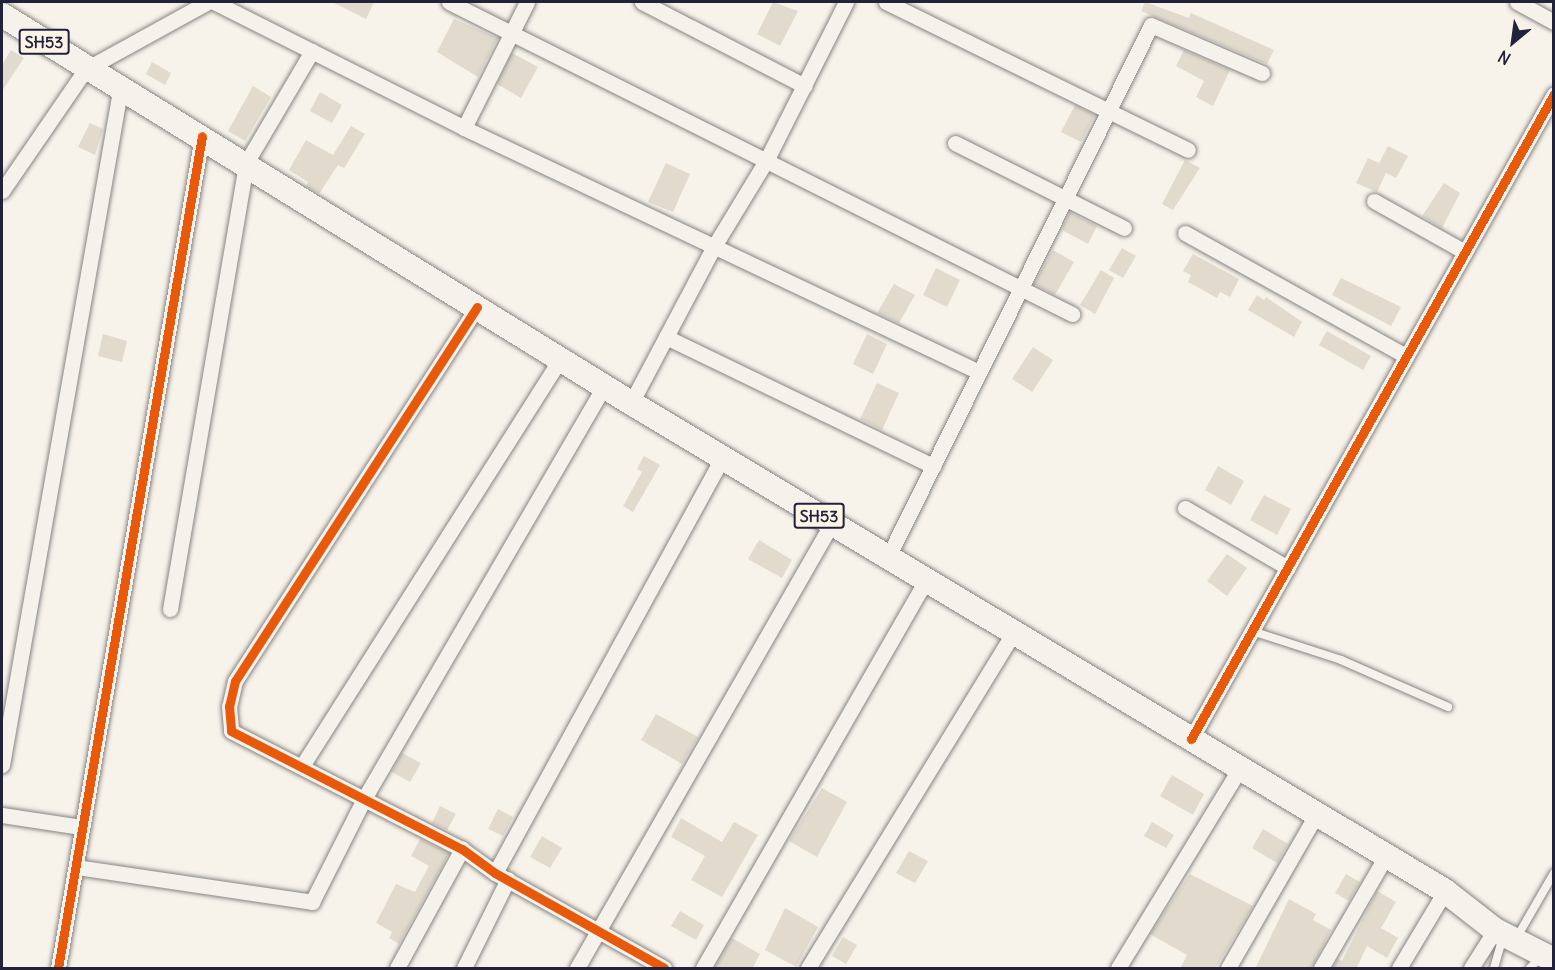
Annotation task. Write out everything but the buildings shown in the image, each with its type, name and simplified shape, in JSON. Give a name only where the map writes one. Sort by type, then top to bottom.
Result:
[{"type":"main road","name":"SH53","points":[[2,15],[86,69],[121,85],[631,403],[1445,891],[1542,961]]},
{"type":"street","points":[[2,191],[86,69],[208,2]]},
{"type":"street","points":[[214,2],[464,128],[713,248],[979,372]]},
{"type":"street","points":[[449,2],[1072,314]]},
{"type":"street","points":[[464,128],[527,2]]},
{"type":"street","points":[[642,2],[805,86]]},
{"type":"street","points":[[631,403],[713,248],[766,161],[846,2]]},
{"type":"street","points":[[886,2],[1188,150]]},
{"type":"street","points":[[1517,2],[1554,22]]},
{"type":"street","points":[[888,557],[1151,25],[1262,73]]},
{"type":"street","points":[[171,609],[246,163],[312,51]]},
{"type":"street","points":[[2,765],[121,85]]},
{"type":"street","points":[[1191,739],[1554,94]]},
{"type":"street","points":[[58,969],[202,136]]},
{"type":"street","points":[[955,143],[1065,201],[1124,228]]},
{"type":"street","points":[[1374,201],[1465,252]]},
{"type":"street","points":[[1185,233],[1407,356]]},
{"type":"street","points":[[477,307],[235,681],[229,706],[231,731],[462,849],[501,876],[664,969]]},
{"type":"street","points":[[666,337],[933,466]]},
{"type":"street","points":[[302,766],[560,359]]},
{"type":"street","points":[[76,867],[312,902],[364,797],[604,386]]},
{"type":"street","points":[[464,969],[501,876],[722,458]]},
{"type":"street","points":[[1185,508],[1288,568]]},
{"type":"street","points":[[577,969],[832,523]]},
{"type":"street","points":[[703,969],[926,580]]},
{"type":"street","points":[[808,969],[1014,632]]},
{"type":"street","points":[[1118,969],[1240,768]]},
{"type":"street","points":[[1228,969],[1317,813]]},
{"type":"street","points":[[2,815],[81,827]]},
{"type":"street","points":[[397,969],[462,849]]},
{"type":"street","points":[[1321,969],[1386,856]]},
{"type":"street","points":[[1399,969],[1445,891]]},
{"type":"street","points":[[1471,969],[1504,935]]},
{"type":"lane","points":[[1252,631],[1341,660],[1448,707]]},
{"type":"lane","points":[[1494,969],[1504,935],[1554,873]]},
{"type":"cycle path","points":[[1191,739],[1554,94]]},
{"type":"cycle path","points":[[58,968],[202,136]]},
{"type":"cycle path","points":[[477,307],[235,681],[229,706],[231,731],[462,849],[495,873],[664,968]]}]
